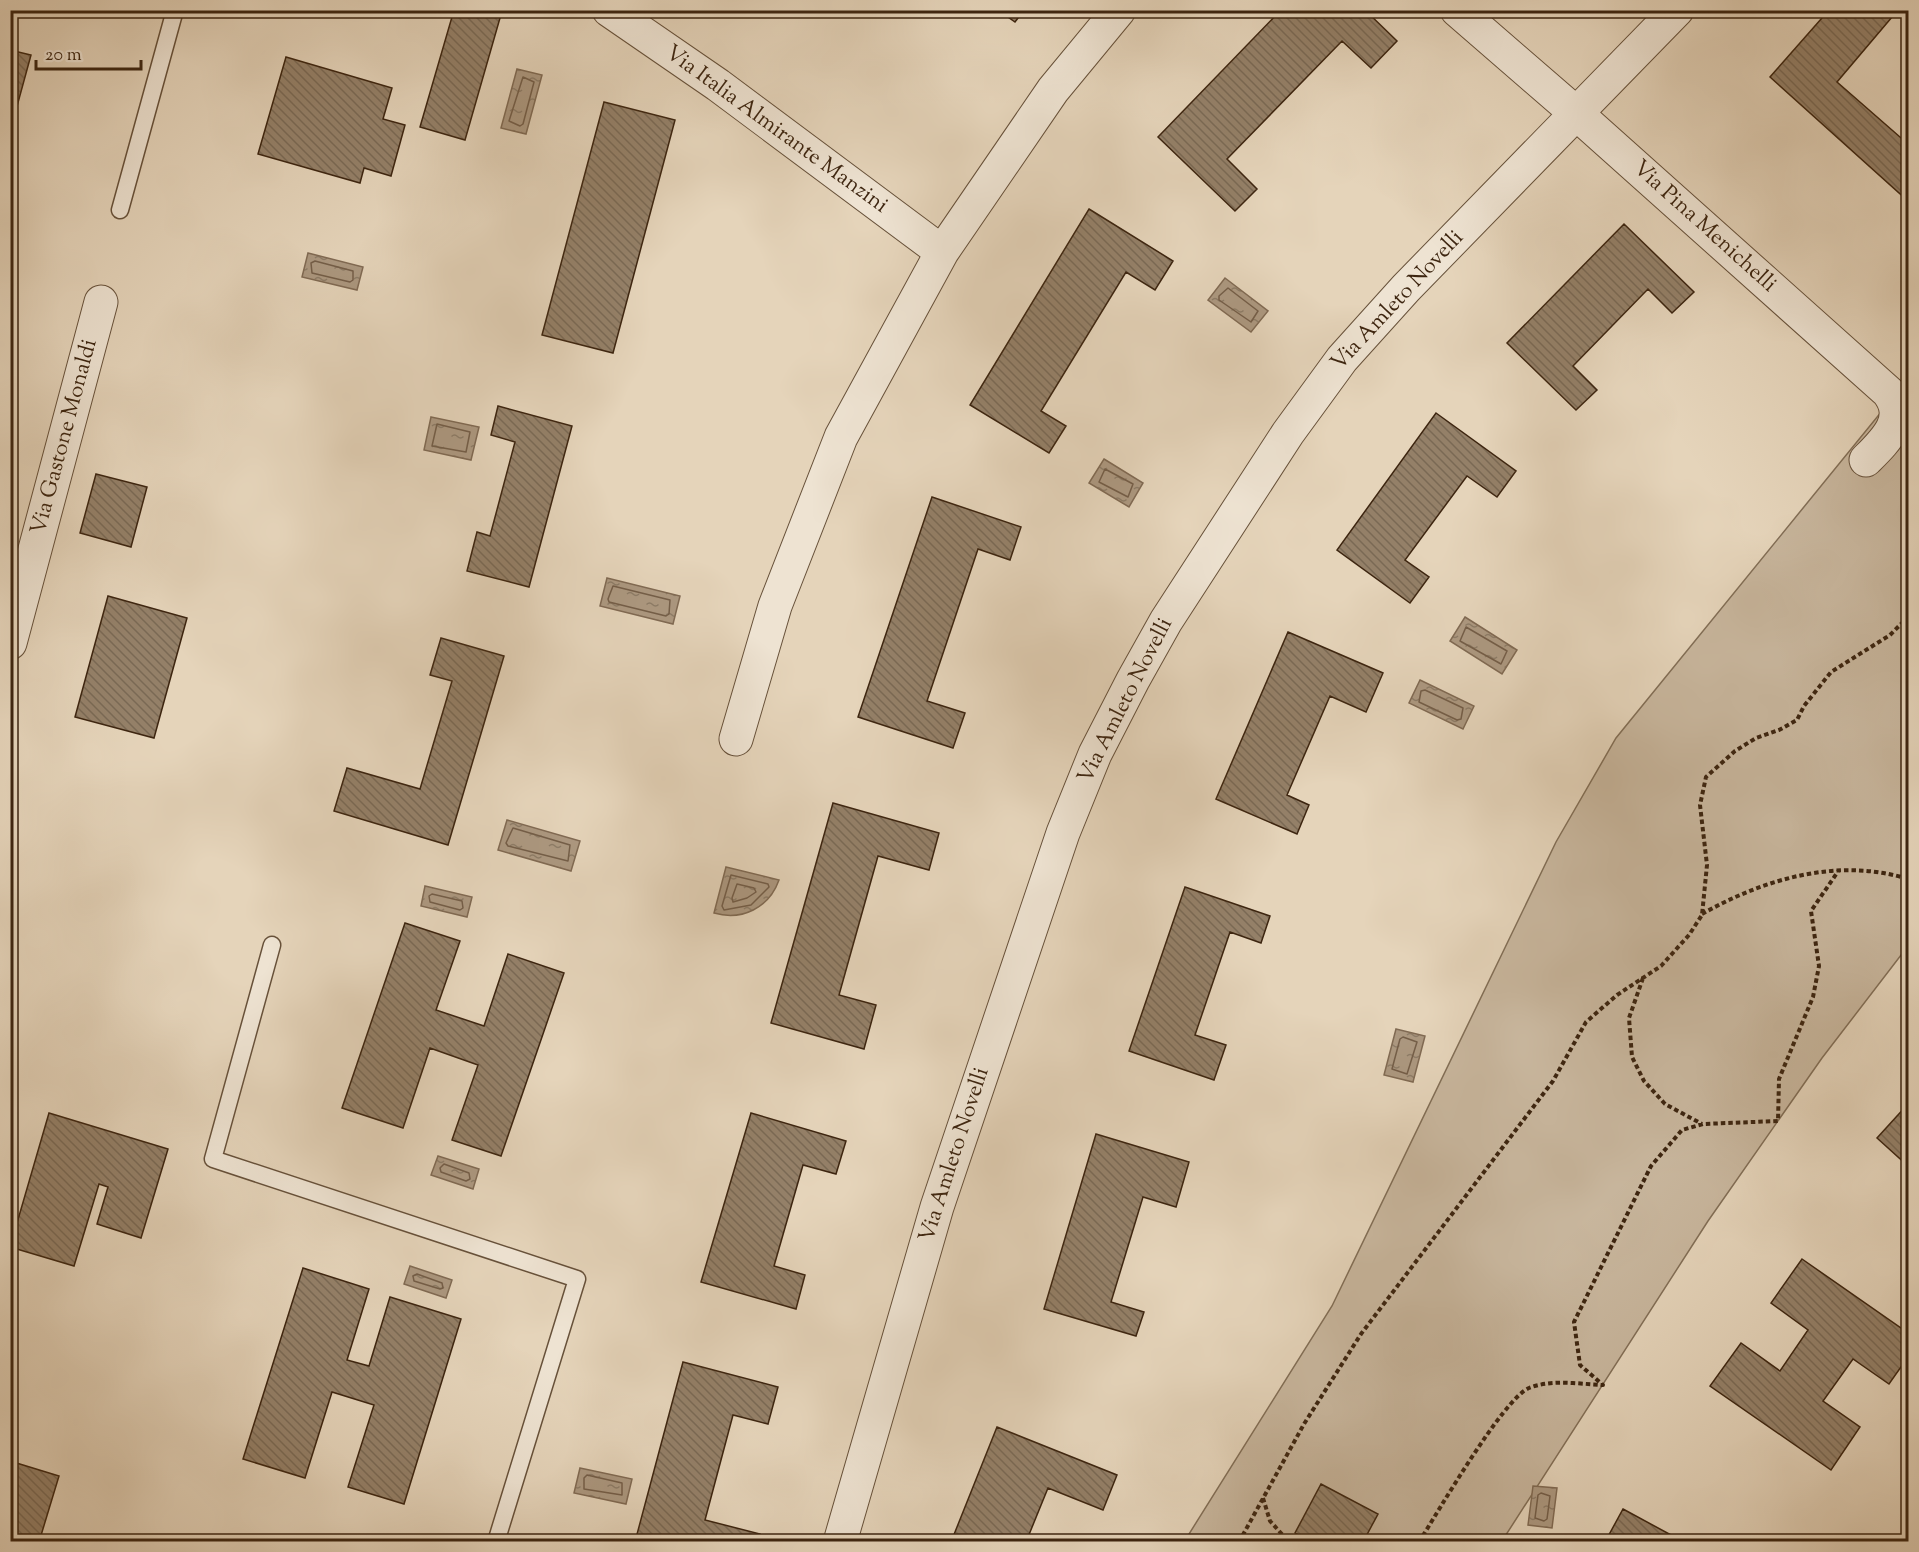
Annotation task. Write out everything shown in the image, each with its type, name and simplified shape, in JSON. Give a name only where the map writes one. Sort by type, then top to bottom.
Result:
[{"type":"street","name":"Via Italia Almirante Manzini","points":[[609,10],[718,85],[942,252]]},
{"type":"street","points":[[736,739],[775,606],[841,437],[942,252],[1053,90],[1119,10]]},
{"type":"street","name":"Via Pina Menichelli","points":[[1456,10],[1577,114],[1888,392],[1896,409],[1894,428],[1866,460]]},
{"type":"street","name":"Via Amleto Novelli","points":[[840,1542],[937,1207],[1063,833],[1113,718],[1166,621],[1288,433],[1325,381],[1374,322],[1677,10]]},
{"type":"street","name":"Via Gastone Monaldi","points":[[10,643],[101,302]]},
{"type":"lane","points":[[120,210],[176,10]]},
{"type":"lane","points":[[272,945],[213,1160],[577,1279],[496,1542]]},
{"type":"path","points":[[1702,915],[1707,865],[1700,805],[1706,777],[1735,751],[1756,738],[1779,730],[1797,720],[1804,706],[1831,672],[1890,635],[1908,617]]},
{"type":"path","points":[[1419,1542],[1504,1410],[1528,1388],[1555,1383],[1603,1385],[1580,1365],[1574,1322],[1651,1166],[1682,1130],[1703,1124],[1778,1121],[1779,1079],[1813,996],[1819,966],[1811,911],[1839,870]]},
{"type":"path","points":[[1239,1542],[1305,1424],[1361,1334],[1553,1081],[1586,1022],[1617,994],[1661,966],[1689,935],[1702,915],[1733,897],[1798,874],[1839,870],[1892,874],[1908,879]]},
{"type":"path","points":[[1644,978],[1629,1018],[1632,1057],[1644,1081],[1665,1104],[1703,1124]]},
{"type":"path","points":[[1263,1497],[1270,1521],[1289,1542]]},
{"type":"shaded area","points":[[1908,379],[1908,946],[1822,1058],[1708,1221],[1502,1541],[1184,1542],[1332,1306],[1556,842],[1616,738]]},
{"type":"water","points":[[517,69],[542,75],[526,134],[501,128]]},
{"type":"water","points":[[308,253],[363,267],[357,290],[302,277]]},
{"type":"water","points":[[1225,278],[1268,311],[1251,332],[1208,300]]},
{"type":"water","points":[[431,417],[479,427],[471,460],[424,450]]},
{"type":"water","points":[[1104,459],[1143,483],[1129,507],[1089,483]]},
{"type":"water","points":[[607,578],[680,596],[673,624],[600,606]]},
{"type":"water","points":[[1465,617],[1517,650],[1502,674],[1450,641]]},
{"type":"water","points":[[1420,680],[1474,706],[1463,729],[1409,703]]},
{"type":"water","points":[[507,820],[580,841],[571,871],[498,850]]},
{"type":"water","points":[[726,867],[779,880],[769,898],[753,910],[735,915],[714,913]]},
{"type":"water","points":[[425,886],[472,897],[467,917],[421,906]]},
{"type":"water","points":[[1396,1029],[1425,1036],[1413,1082],[1384,1075]]},
{"type":"water","points":[[438,1156],[479,1169],[473,1189],[431,1175]]},
{"type":"water","points":[[410,1266],[452,1280],[446,1298],[404,1284]]},
{"type":"water","points":[[580,1468],[632,1479],[626,1504],[574,1493]]},
{"type":"water","points":[[1533,1486],[1557,1488],[1552,1528],[1528,1525]]},
{"type":"building","points":[[454,10],[502,11],[465,140],[420,127]]},
{"type":"building","points":[[998,10],[1024,10],[1015,22]]},
{"type":"building","points":[[1281,10],[1365,10],[1397,41],[1371,68],[1342,41],[1227,159],[1257,189],[1235,211],[1158,137]]},
{"type":"building","points":[[1829,10],[1898,10],[1837,82],[1908,144],[1908,201],[1770,77]]},
{"type":"building","points":[[10,50],[31,55],[16,110],[10,109]]},
{"type":"building","points":[[286,57],[392,88],[383,119],[405,125],[391,176],[364,168],[360,183],[258,154]]},
{"type":"building","points":[[604,102],[675,120],[613,353],[542,335]]},
{"type":"building","points":[[1089,209],[1173,261],[1155,290],[1126,272],[1041,411],[1066,426],[1049,453],[970,405]]},
{"type":"building","points":[[1624,224],[1694,292],[1672,313],[1648,289],[1573,366],[1597,390],[1576,410],[1507,343]]},
{"type":"building","points":[[498,406],[572,426],[529,587],[467,571],[477,532],[490,536],[515,442],[491,435]]},
{"type":"building","points":[[1436,413],[1516,471],[1497,497],[1467,476],[1405,560],[1429,577],[1410,603],[1337,550]]},
{"type":"building","points":[[96,474],[147,487],[131,547],[80,533]]},
{"type":"building","points":[[932,497],[1021,527],[1010,560],[978,549],[927,701],[965,713],[953,748],[858,717]]},
{"type":"building","points":[[108,596],[187,618],[154,738],[75,717]]},
{"type":"building","points":[[1288,632],[1383,673],[1366,712],[1330,696],[1287,795],[1309,805],[1297,834],[1216,799]]},
{"type":"building","points":[[441,638],[504,656],[448,845],[334,811],[347,768],[420,789],[452,681],[430,675]]},
{"type":"building","points":[[833,803],[939,833],[929,870],[878,856],[839,995],[876,1005],[864,1049],[771,1023]]},
{"type":"building","points":[[1185,887],[1270,916],[1261,943],[1230,932],[1195,1035],[1226,1045],[1214,1080],[1129,1051]]},
{"type":"building","points":[[405,923],[460,941],[436,1010],[484,1026],[508,954],[564,973],[501,1156],[452,1140],[478,1065],[430,1048],[403,1128],[342,1108]]},
{"type":"building","points":[[1908,1104],[1908,1166],[1877,1138]]},
{"type":"building","points":[[49,1113],[168,1149],[141,1238],[97,1224],[108,1187],[99,1184],[74,1266],[10,1247]]},
{"type":"building","points":[[751,1113],[846,1141],[836,1174],[803,1165],[774,1266],[805,1275],[796,1309],[701,1282]]},
{"type":"building","points":[[1096,1134],[1189,1162],[1176,1207],[1143,1197],[1111,1302],[1144,1312],[1136,1336],[1044,1309]]},
{"type":"building","points":[[1802,1259],[1908,1333],[1908,1357],[1889,1384],[1853,1359],[1823,1401],[1860,1427],[1831,1470],[1710,1386],[1741,1343],[1780,1371],[1808,1330],[1771,1303]]},
{"type":"building","points":[[303,1268],[369,1289],[347,1360],[369,1366],[390,1297],[461,1319],[404,1504],[348,1487],[374,1405],[332,1392],[305,1478],[243,1459]]},
{"type":"building","points":[[683,1362],[778,1387],[768,1424],[733,1415],[705,1520],[760,1534],[758,1542],[649,1542],[636,1538]]},
{"type":"building","points":[[997,1427],[1117,1475],[1103,1510],[1048,1488],[1026,1542],[951,1542]]},
{"type":"building","points":[[10,1461],[59,1476],[39,1542],[10,1542]]},
{"type":"building","points":[[1321,1484],[1378,1514],[1363,1542],[1312,1542],[1295,1533]]},
{"type":"building","points":[[1623,1509],[1684,1542],[1605,1542]]}]
